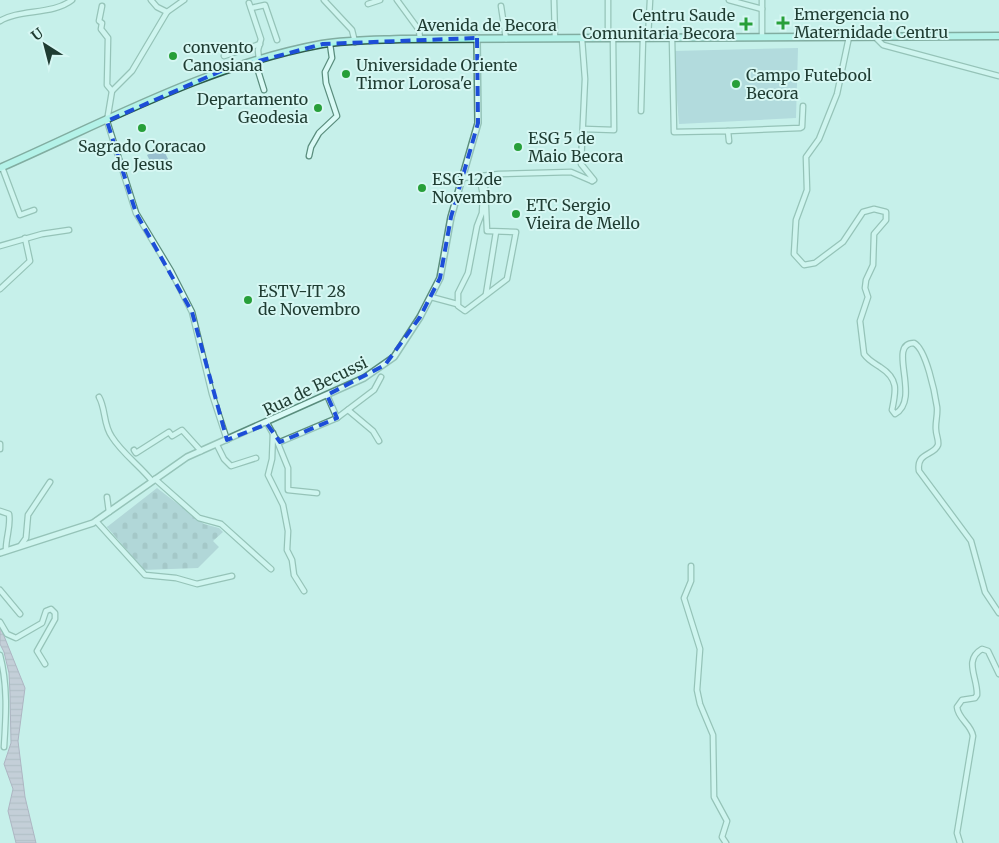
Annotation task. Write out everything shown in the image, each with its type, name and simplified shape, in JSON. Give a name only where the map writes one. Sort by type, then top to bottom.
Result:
[{"type":"main road","name":"Avenida de Becora","points":[[1,168],[182,87],[257,60],[330,44],[477,38],[876,38],[999,36]]},
{"type":"street","points":[[0,21],[10,15],[34,13],[72,0]]},
{"type":"street","points":[[151,0],[156,7],[167,12]]},
{"type":"street","points":[[184,0],[167,12],[132,71],[112,91],[107,121],[136,213],[171,271],[192,312],[212,394],[227,440]]},
{"type":"street","points":[[324,0],[352,30],[355,42]]},
{"type":"street","points":[[368,4],[380,0]]},
{"type":"street","points":[[397,0],[419,30],[420,39]]},
{"type":"street","points":[[554,0],[555,38]]},
{"type":"street","points":[[584,129],[614,130],[608,0]]},
{"type":"street","points":[[642,111],[645,38],[651,15],[650,0]]},
{"type":"street","points":[[729,0],[762,9]]},
{"type":"street","points":[[762,0],[762,37]]},
{"type":"street","points":[[264,90],[257,60],[261,40],[250,6],[265,4],[277,40]]},
{"type":"street","points":[[102,6],[99,21],[102,23],[102,28],[108,38],[107,85],[112,91]]},
{"type":"street","points":[[501,6],[506,38]]},
{"type":"street","points":[[849,37],[837,94],[819,139],[806,157],[807,190],[796,220],[794,254],[796,259],[804,265],[815,263],[843,242],[863,212],[874,209],[886,212],[886,220],[874,234],[873,266],[866,280],[865,288],[868,297],[860,321],[864,354],[882,368],[894,382],[896,392],[892,410],[895,414],[901,407],[907,386],[902,360],[903,348],[907,344],[914,343],[922,350],[937,407],[936,431],[938,443],[935,450],[924,455],[918,467],[919,471],[971,541],[985,592],[999,613]]},
{"type":"street","name":"Rua de Becussi","points":[[0,553],[6,549],[96,521],[153,480],[201,452],[268,424],[373,373],[394,357],[403,345],[440,278],[448,230],[478,123],[477,38]]},
{"type":"street","points":[[672,38],[674,132],[800,128],[802,127],[804,106]]},
{"type":"street","points":[[876,38],[884,45],[999,76]]},
{"type":"street","points":[[462,178],[479,175],[571,172],[592,181],[594,180],[581,164],[586,79],[582,39]]},
{"type":"street","points":[[224,56],[260,44]]},
{"type":"street","points":[[309,156],[311,146],[319,133],[337,116],[326,83],[325,72],[332,58],[330,44]]},
{"type":"street","points":[[728,131],[729,141]]},
{"type":"street","points":[[1,168],[20,215],[34,210]]},
{"type":"street","points":[[457,304],[454,305],[431,297],[457,304],[465,311],[486,295],[506,279],[516,232],[487,231],[485,185],[479,175]]},
{"type":"street","points":[[457,304],[458,293],[468,273],[477,226],[482,213],[483,195],[479,175]]},
{"type":"street","points":[[0,246],[24,238],[69,230]]},
{"type":"street","points":[[486,295],[496,232]]},
{"type":"street","points":[[0,289],[30,261],[24,238]]},
{"type":"street","points":[[276,439],[282,441],[337,418],[376,387],[381,377]]},
{"type":"street","points":[[327,395],[337,418]]},
{"type":"street","points":[[99,397],[104,405],[103,414],[112,438],[153,480],[199,518],[221,524],[271,569]]},
{"type":"street","points":[[348,410],[373,431],[379,441]]},
{"type":"street","points":[[268,424],[288,468],[288,490],[317,493]]},
{"type":"street","points":[[134,450],[136,453],[169,432],[172,436],[182,430],[201,452]]},
{"type":"street","points":[[273,434],[272,460],[268,475],[283,505],[288,531],[287,550],[292,560],[294,575],[304,591]]},
{"type":"street","points":[[217,445],[224,459],[231,466],[256,458]]},
{"type":"street","points":[[21,545],[26,538],[28,515],[50,482]]},
{"type":"street","points":[[107,497],[109,512]]},
{"type":"street","points":[[0,511],[9,514],[10,521],[6,538],[6,549]]},
{"type":"street","points":[[96,521],[145,575],[176,578],[197,584],[232,576]]},
{"type":"street","points":[[691,566],[692,578],[684,600],[700,649],[696,690],[713,735],[712,786],[714,797],[727,821],[722,837],[726,843]]},
{"type":"street","points":[[0,590],[20,614]]},
{"type":"street","points":[[0,622],[8,634],[16,638],[42,623],[46,611],[51,609],[55,613],[55,619],[37,651],[45,664]]},
{"type":"street","points":[[960,843],[957,832],[973,741],[971,728],[959,715],[957,707],[962,700],[977,696],[972,662],[976,653],[982,649],[988,651],[999,674]]},
{"type":"street","points":[[0,655],[6,676],[4,747]]},
{"type":"highlighted area","points":[[477,38],[478,123],[451,217],[440,278],[420,317],[385,365],[327,395],[337,418],[280,442],[267,424],[227,440],[192,312],[136,213],[107,121],[221,71],[323,44]]},
{"type":"shaded area","name":"Campo Futebool Becora","points":[[798,48],[796,118],[679,124],[673,51]]},
{"type":"shaded area","points":[[162,147],[169,161],[154,169],[147,155]]},
{"type":"shaded area","points":[[0,626],[25,688],[18,741],[25,797],[36,843],[16,843],[8,811],[13,789],[4,764],[11,743],[10,694],[9,673],[0,644]]},
{"type":"green space","points":[[157,488],[204,524],[219,528],[223,532],[213,541],[219,547],[198,568],[144,570],[107,527]]},
{"type":"place","name":"Emergencia no Maternidade Centru","points":[[783,23]]},
{"type":"place","name":"Centru Saude Comunitaria Becora","points":[[746,24]]},
{"type":"place","name":"convento Canosiana","points":[[173,56]]},
{"type":"place","name":"Universidade Oriente Timor Lorosa'e","points":[[346,74]]},
{"type":"place","name":"Campo Futebool Becora","points":[[736,84]]},
{"type":"place","name":"Departamento Geodesia","points":[[318,108]]},
{"type":"place","name":"Sagrado Coracao de Jesus","points":[[142,128]]},
{"type":"place","name":"ESG 5 de Maio Becora","points":[[518,147]]},
{"type":"place","name":"ESG 12de Novembro","points":[[422,188]]},
{"type":"place","name":"ETC Sergio Vieira de Mello","points":[[516,214]]},
{"type":"place","name":"ESTV-IT 28 de Novembro","points":[[248,300]]}]
